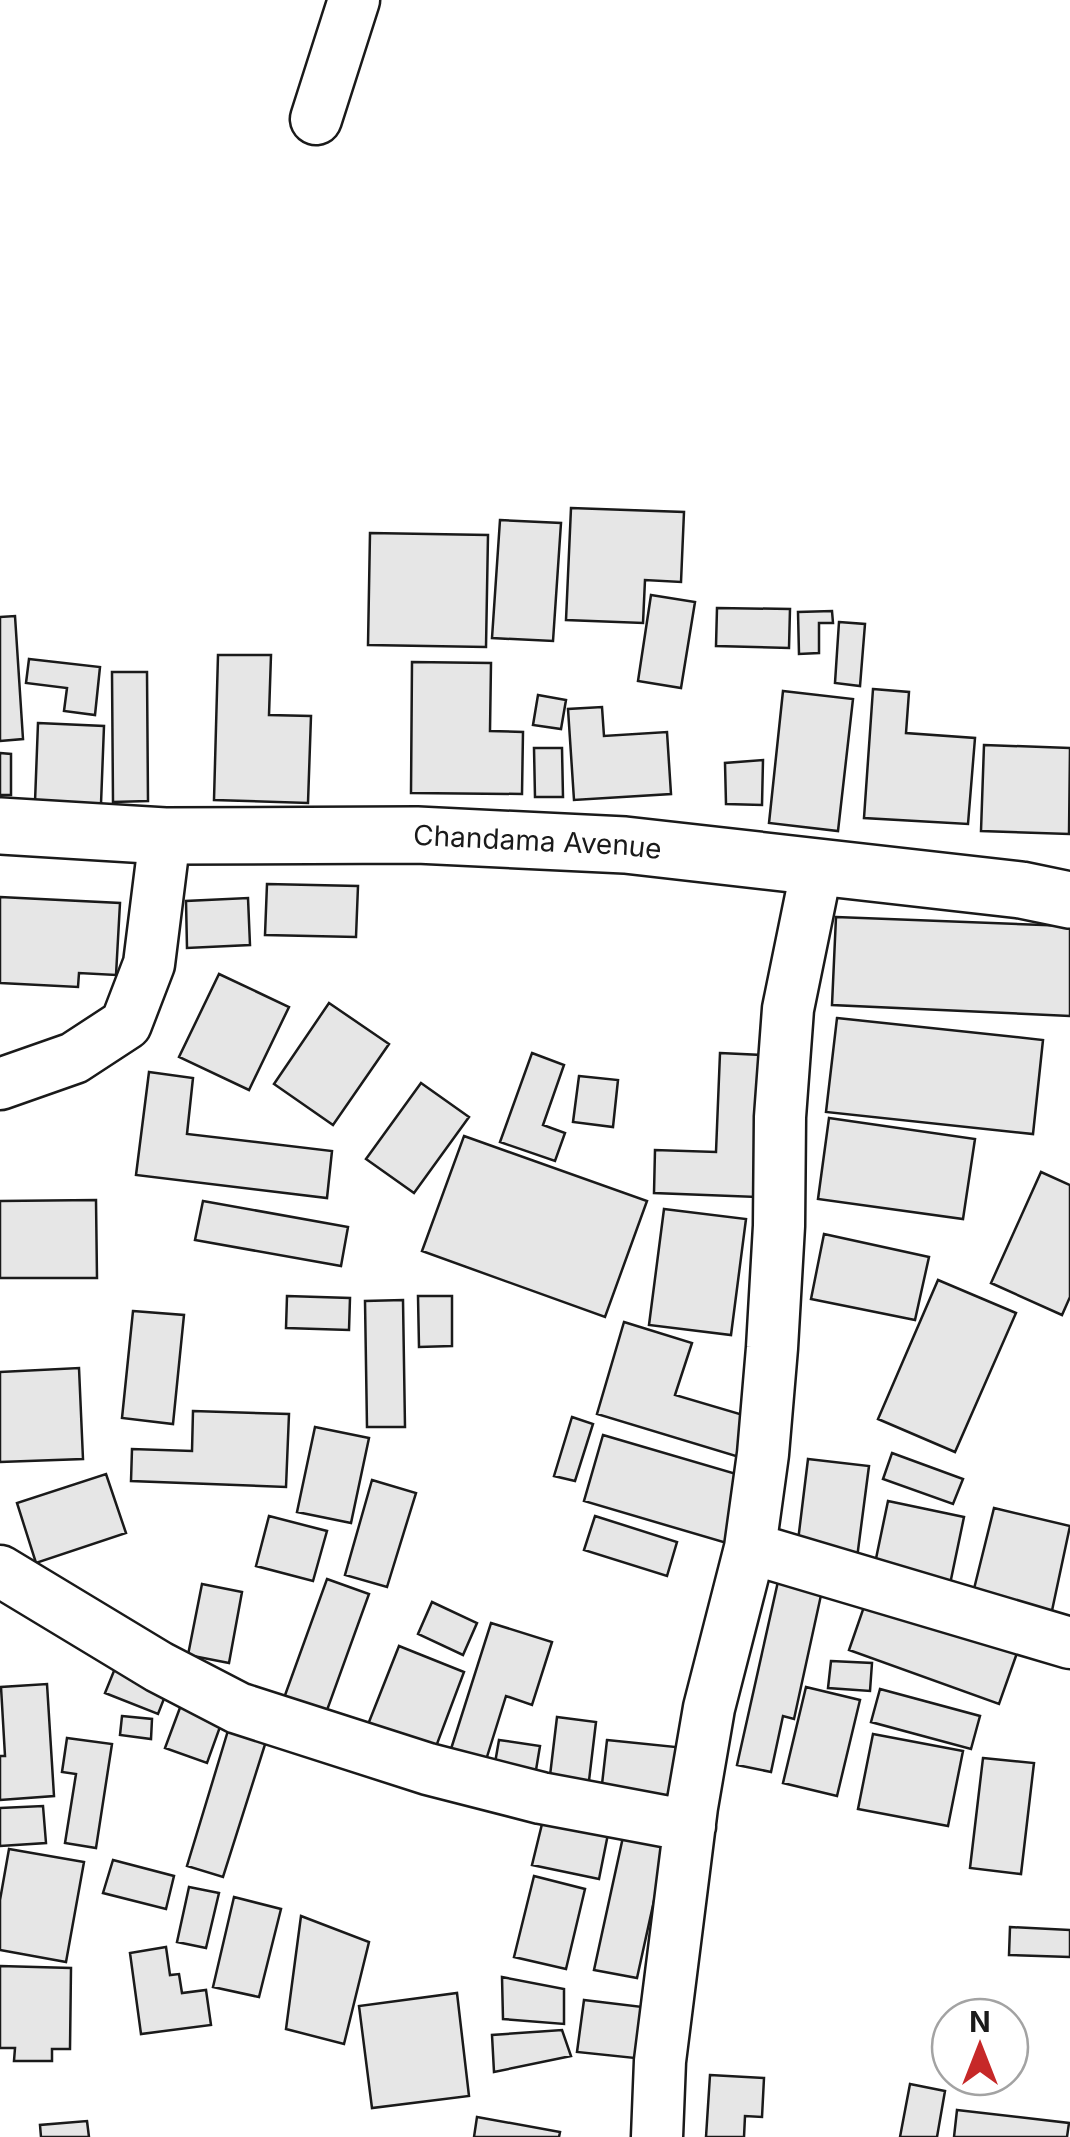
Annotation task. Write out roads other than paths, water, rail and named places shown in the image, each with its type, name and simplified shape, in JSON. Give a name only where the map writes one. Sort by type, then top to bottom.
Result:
[{"type":"street","points":[[316,119],[354,0]]},
{"type":"street","name":"Chandama Avenue","points":[[0,826],[165,836],[436,836],[625,845],[1021,890],[1070,900]]},
{"type":"street","points":[[0,1084],[74,1058],[126,1024],[148,964],[165,836]]},
{"type":"street","points":[[656,2137],[660,2061],[708,1708],[750,1548],[772,1348],[788,1009],[816,867]]},
{"type":"street","points":[[750,1548],[1070,1642]]},
{"type":"street","points":[[0,1571],[159,1667],[238,1708],[428,1769],[541,1798],[690,1826]]}]
